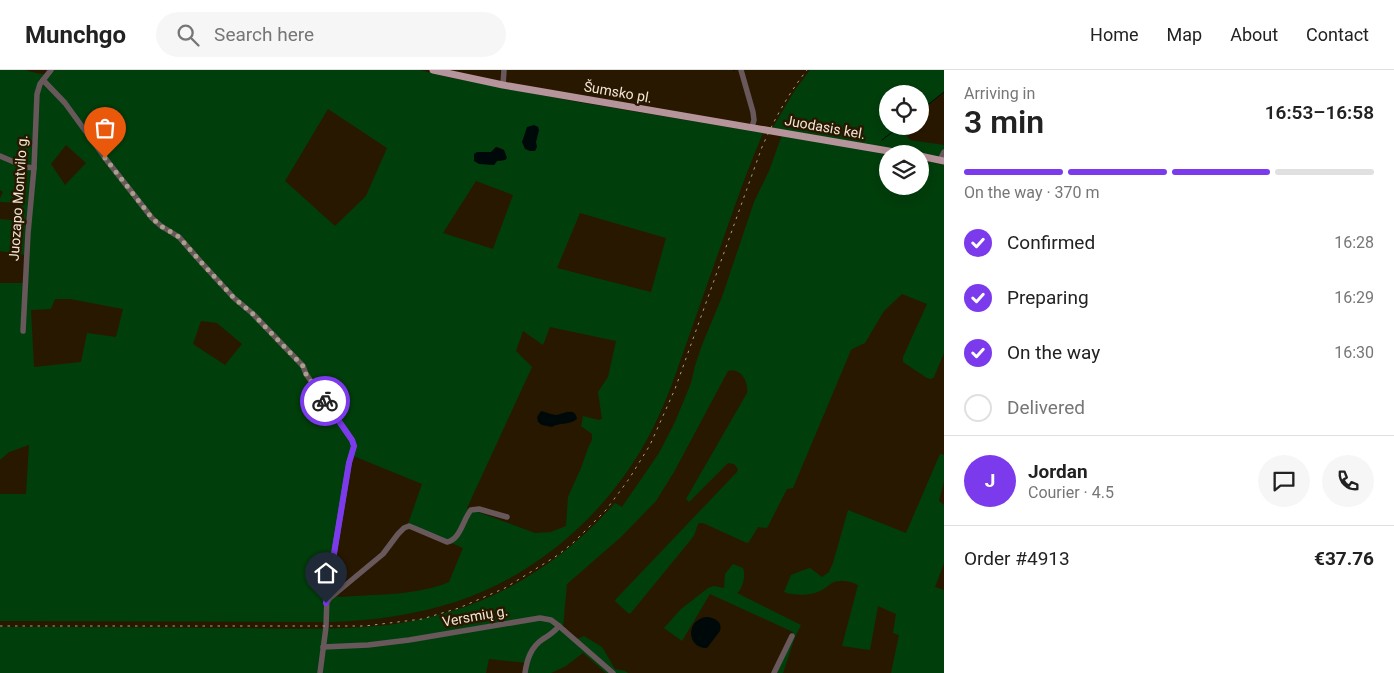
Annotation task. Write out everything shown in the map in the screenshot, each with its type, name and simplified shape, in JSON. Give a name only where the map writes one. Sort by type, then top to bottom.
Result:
[{"type":"main road","name":"Šumsko pl.","points":[[433,70],[503,85],[769,130]]},
{"type":"main road","name":"Juodasis kel.","points":[[769,130],[879,149]]},
{"type":"main road","points":[[929,158],[942,160]]},
{"type":"street","name":"Juozapo Montvilo g.","points":[[23,331],[26,251],[34,168],[37,94],[43,80],[51,70]]},
{"type":"street","points":[[503,85],[504,70]]},
{"type":"street","points":[[741,70],[754,112],[752,127]]},
{"type":"street","points":[[43,80],[65,103],[152,218],[179,237],[205,268],[303,366],[306,374],[352,440],[354,446],[349,463],[326,603],[326,627],[320,673]]},
{"type":"street","points":[[942,160],[944,152]]},
{"type":"street","points":[[0,156],[26,167],[34,168]]},
{"type":"street","points":[[326,603],[383,554],[404,528],[409,526],[447,542],[456,537],[471,510],[479,509],[507,517]]},
{"type":"street","name":"Versmių g.","points":[[323,647],[368,645],[409,640],[540,618],[551,620],[613,673]]},
{"type":"street","points":[[525,673],[529,656],[537,643],[555,631],[558,626]]},
{"type":"street","points":[[774,673],[792,636]]},
{"type":"green space","points":[[0,70],[25,70],[47,74],[53,70],[420,70],[577,102],[763,133],[740,190],[664,404],[644,445],[625,475],[602,503],[577,529],[549,552],[520,572],[488,589],[455,602],[424,610],[360,620],[328,622],[0,621],[0,494],[26,494],[29,445],[9,452],[0,460],[0,283],[23,283],[25,255],[0,251],[0,219],[21,221],[24,210],[18,203],[0,202],[3,192],[0,190]],"holes":[[[328,109],[387,148],[366,196],[335,226],[285,181]],[[66,145],[86,163],[65,185],[51,164]],[[496,147],[501,148],[506,157],[505,160],[489,165],[483,163],[487,153]],[[476,181],[513,195],[493,249],[443,233]],[[580,213],[666,238],[651,292],[557,268]],[[55,299],[70,299],[123,309],[116,337],[87,333],[81,362],[34,367],[31,310],[51,309]],[[201,321],[217,323],[242,344],[225,365],[193,344]],[[550,327],[616,341],[608,377],[598,392],[602,419],[583,416],[581,426],[592,434],[592,440],[568,497],[566,526],[551,532],[535,533],[467,508],[532,367],[516,351],[523,331],[543,345]],[[351,455],[422,484],[408,524],[463,548],[449,582],[423,590],[341,597],[330,595]]]},
{"type":"green space","points":[[810,70],[944,70],[944,92],[929,104],[929,85],[879,85],[879,135],[907,135],[910,140],[944,145],[944,157],[929,155],[929,145],[879,146],[772,129],[795,90]]},
{"type":"green space","points":[[782,135],[879,152],[879,195],[929,195],[929,162],[944,165],[944,353],[934,377],[931,379],[903,362],[903,357],[927,304],[902,294],[884,311],[865,343],[851,350],[793,488],[787,489],[767,528],[758,527],[747,543],[703,523],[699,523],[693,537],[630,614],[615,601],[616,599],[737,472],[738,469],[734,464],[728,463],[689,502],[686,499],[747,393],[747,384],[743,376],[736,371],[728,371],[674,472],[656,501],[621,537],[567,584],[563,627],[577,639],[584,636],[602,647],[615,669],[628,673],[606,673],[583,653],[566,666],[551,673],[527,673],[528,663],[489,659],[486,673],[0,673],[0,627],[309,629],[388,625],[453,611],[484,599],[541,569],[592,527],[615,503],[622,507],[659,453],[675,422],[691,383],[702,345],[722,297],[754,202],[769,171]]},
{"type":"green space","points":[[940,454],[944,455],[944,481],[939,501],[944,505],[944,563],[935,587],[944,590],[944,673],[891,673],[899,635],[893,633],[896,614],[878,606],[870,650],[842,646],[858,585],[838,581],[813,593],[798,595],[784,592],[791,575],[810,568],[822,577],[829,572],[848,510],[906,533]]},
{"type":"green space","points":[[733,564],[743,568],[744,571],[742,585],[737,593],[801,625],[783,673],[777,673],[793,632],[710,594],[682,641],[664,628],[681,609],[708,588],[714,586],[724,588],[725,574]]},
{"type":"shaded area","points":[[534,125],[539,130],[536,142],[537,147],[535,151],[530,151],[525,149],[522,142],[527,127]]},
{"type":"shaded area","points":[[496,147],[504,150],[507,158],[505,160],[497,161],[494,165],[479,164],[474,161],[474,154],[477,152],[491,152]]},
{"type":"shaded area","points":[[541,411],[553,415],[572,412],[576,415],[577,419],[552,427],[542,425],[538,422],[537,417]]},
{"type":"shaded area","points":[[706,617],[717,621],[721,628],[707,648],[695,644],[691,634],[694,623]]},
{"type":"waterway","points":[[929,104],[944,92]]},
{"type":"waterway","points":[[882,140],[888,135]]},
{"type":"railway","points":[[0,626],[365,626],[422,619],[459,608],[505,588],[558,555],[606,510],[629,479],[650,445],[675,389],[762,147],[782,107],[807,70]]},
{"type":"way so far","points":[[105,158],[152,218],[179,237],[234,298],[252,313],[303,366],[306,374],[325,401]]},
{"type":"route","points":[[325,401],[352,440],[354,446],[349,463],[326,603]]}]
